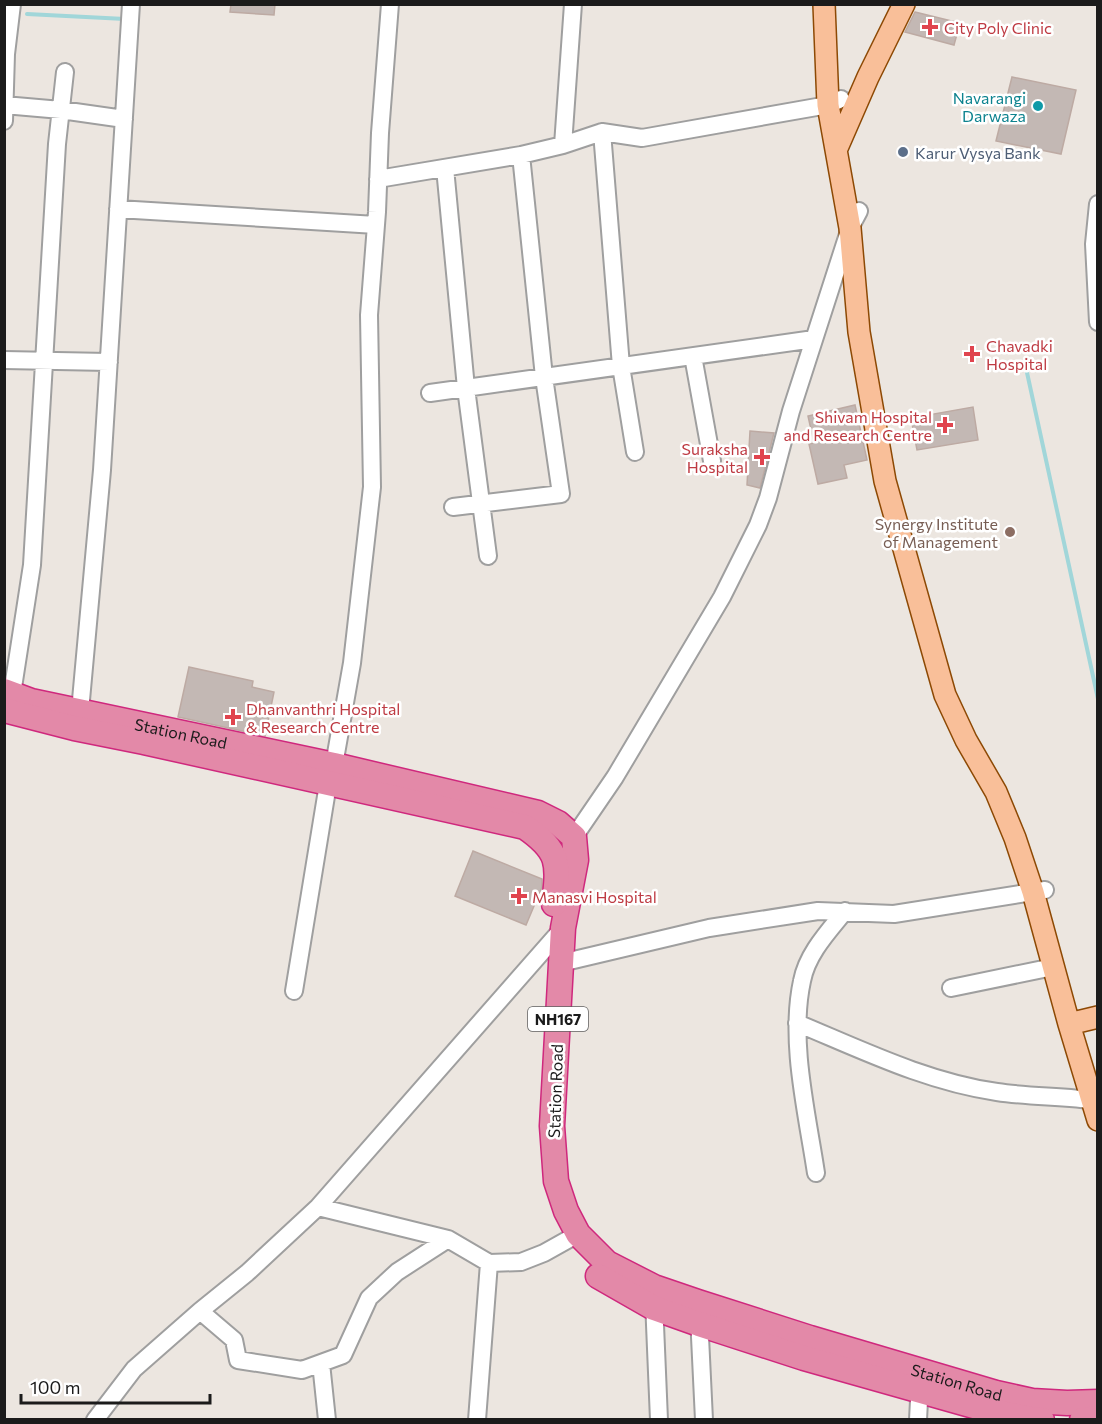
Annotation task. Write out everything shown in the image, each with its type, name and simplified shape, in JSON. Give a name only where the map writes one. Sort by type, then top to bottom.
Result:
[{"type":"highway","name":"Station Road","points":[[7,698],[74,729],[538,813],[558,823],[574,837],[576,860],[558,945],[537,1131],[541,1184],[551,1219],[571,1237],[598,1276],[698,1313],[804,1358],[1032,1401],[1098,1402]]},
{"type":"highway","name":"Station Road","points":[[7,698],[32,700],[80,711],[331,774],[525,827],[543,840],[553,854],[557,873],[558,945]]},
{"type":"highway","name":"Station Road","points":[[920,1380],[988,1410],[1030,1419],[1042,1419]]},
{"type":"highway","points":[[1082,1419],[1098,1418]]},
{"type":"main road","points":[[824,4],[835,102],[845,126],[855,220],[859,332],[885,481],[945,695],[971,737],[1039,891],[1082,1021],[1098,1078]]},
{"type":"main road","points":[[836,4],[837,148],[855,220]]},
{"type":"main road","points":[[837,148],[845,126],[904,4]]},
{"type":"main road","points":[[1039,891],[1053,967],[1082,1021],[1095,1107]]},
{"type":"street","points":[[4,121],[6,54],[12,4]]},
{"type":"street","points":[[80,711],[102,470],[131,4]]},
{"type":"street","points":[[294,991],[352,663],[372,487],[369,315],[390,4]]},
{"type":"street","points":[[563,145],[573,4]]},
{"type":"street","points":[[7,698],[32,565],[65,72]]},
{"type":"street","points":[[378,179],[521,155],[563,145],[602,132],[642,138],[835,102]]},
{"type":"street","points":[[5,105],[124,119]]},
{"type":"street","points":[[602,132],[621,366],[635,452]]},
{"type":"street","points":[[453,507],[561,494],[544,377],[521,155]]},
{"type":"street","points":[[445,168],[466,388],[488,556]]},
{"type":"street","points":[[1098,204],[1094,244],[1098,322]]},
{"type":"street","points":[[118,209],[376,225]]},
{"type":"street","points":[[574,837],[615,777],[717,607],[758,525],[768,498],[791,411],[855,220]]},
{"type":"street","points":[[430,393],[814,339]]},
{"type":"street","points":[[693,356],[712,461]]},
{"type":"street","points":[[4,360],[109,362]]},
{"type":"street","points":[[95,1419],[134,1369],[247,1273],[318,1207],[558,945],[710,928],[818,911],[894,914],[1039,891]]},
{"type":"street","points":[[816,1173],[799,1057],[797,1023],[802,980],[816,948],[845,911]]},
{"type":"street","points":[[951,988],[1053,967]]},
{"type":"street","points":[[797,1023],[873,1056],[939,1080],[997,1092],[1095,1107]]},
{"type":"street","points":[[318,1207],[448,1239],[489,1263],[520,1262],[571,1237]]},
{"type":"street","points":[[200,1311],[234,1340],[238,1360],[302,1370],[343,1354],[369,1298],[397,1272],[448,1239]]},
{"type":"street","points":[[477,1419],[489,1263]]},
{"type":"street","points":[[654,1297],[659,1419]]},
{"type":"street","points":[[698,1313],[704,1419]]},
{"type":"street","points":[[321,1363],[327,1419]]},
{"type":"street","points":[[918,1419],[920,1380]]},
{"type":"building","points":[[231,4],[275,4],[274,15],[230,12]]},
{"type":"building","points":[[915,12],[960,23],[954,45],[905,32]]},
{"type":"building","name":"Navarangi Darwaza","points":[[1012,77],[1076,90],[1061,154],[996,141]]},
{"type":"building","points":[[855,405],[867,460],[844,465],[847,478],[818,484],[809,444],[814,443],[808,416]]},
{"type":"building","points":[[973,407],[978,440],[917,450],[911,418]]},
{"type":"building","points":[[750,431],[774,433],[760,488],[747,485]]},
{"type":"building","points":[[189,667],[253,681],[252,687],[274,692],[265,736],[178,717]]},
{"type":"building","points":[[473,851],[542,879],[542,887],[526,925],[455,896]]},
{"type":"waterway","points":[[27,14],[125,19]]},
{"type":"waterway","points":[[1026,368],[1098,699]]},
{"type":"place","name":"City Poly Clinic","points":[[930,27]]},
{"type":"place","name":"Navarangi Darwaza","points":[[1038,106]]},
{"type":"place","name":"Karur Vysya Bank","points":[[903,152]]},
{"type":"place","name":"Chavadki Hospital","points":[[972,354]]},
{"type":"place","name":"Shivam Hospital and Research Centre","points":[[945,425]]},
{"type":"place","name":"Suraksha Hospital","points":[[762,457]]},
{"type":"place","name":"Synergy Institute of Management","points":[[1010,532]]},
{"type":"place","name":"Dhanvanthri Hospital & Research Centre","points":[[233,717]]},
{"type":"place","name":"Manasvi Hospital","points":[[519,896]]}]
